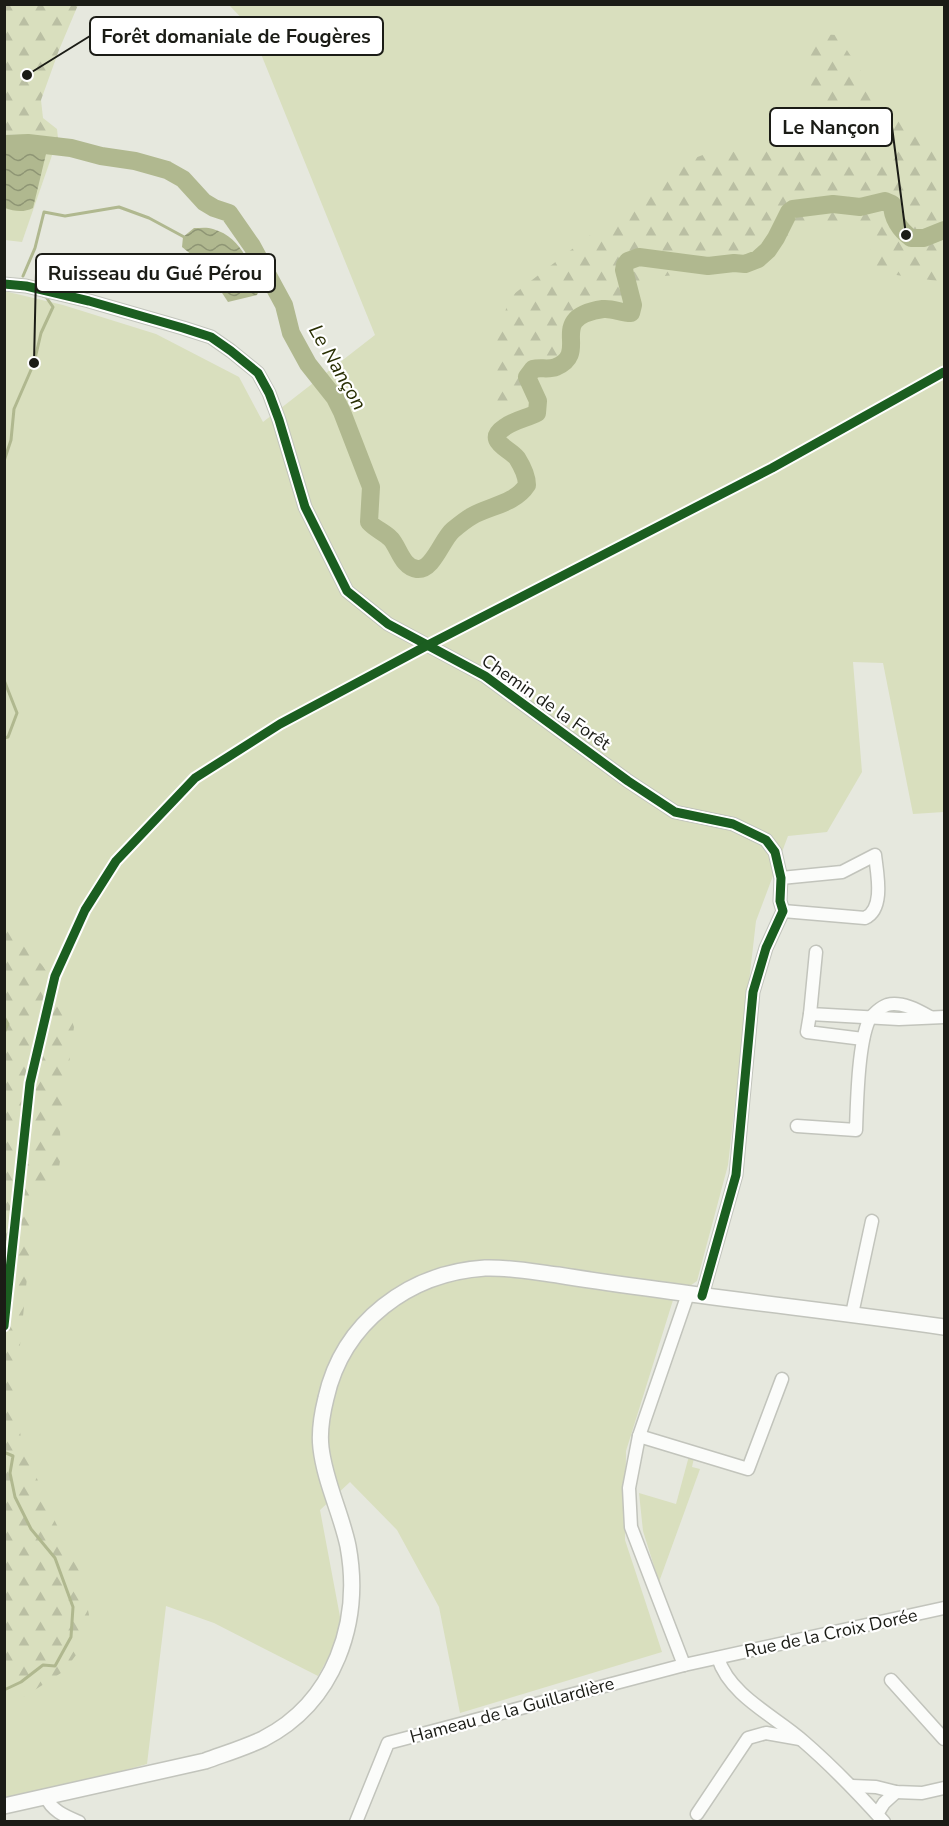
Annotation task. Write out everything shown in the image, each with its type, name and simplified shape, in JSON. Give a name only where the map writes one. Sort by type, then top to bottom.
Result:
[{"type":"main road","points":[[4,1806],[205,1761],[264,1738],[290,1721],[308,1703],[326,1680],[339,1656],[348,1629],[352,1604],[347,1543],[326,1477],[321,1446],[322,1413],[329,1383],[341,1357],[357,1332],[375,1312],[409,1289],[455,1272],[486,1268],[523,1270],[945,1327]]},
{"type":"street","name":"Chemin de la Forêt","points":[[4,284],[26,286],[183,328],[211,337],[231,351],[258,373],[269,393],[305,507],[347,591],[388,624],[486,676],[628,781],[675,812],[733,824],[766,840],[776,852],[781,878],[780,901],[783,911],[766,948],[753,992],[736,1175],[695,1295],[639,1436],[629,1488],[631,1527],[684,1665]]},
{"type":"street","points":[[781,878],[842,872],[875,855],[878,897],[874,911],[869,917],[783,911]]},
{"type":"street","points":[[816,952],[807,1032],[863,1039]]},
{"type":"street","points":[[810,1014],[899,1019],[945,1017]]},
{"type":"street","points":[[797,1126],[856,1131],[863,1039],[870,1018]]},
{"type":"street","points":[[852,1314],[872,1221]]},
{"type":"street","points":[[639,1436],[748,1469],[782,1379]]},
{"type":"street","name":"Rue de la Croix Dorée","points":[[718,1658],[945,1608]]},
{"type":"street","points":[[718,1658],[720,1665],[738,1690],[801,1739],[852,1786],[881,1818],[896,1792]]},
{"type":"street","name":"Hameau de la Guillardière","points":[[356,1821],[388,1743],[718,1658]]},
{"type":"street","points":[[891,1680],[945,1739]]},
{"type":"street","points":[[697,1814],[748,1738],[766,1733],[801,1739]]},
{"type":"street","points":[[852,1786],[922,1793],[945,1788]]},
{"type":"street","points":[[46,1797],[49,1804],[61,1815],[79,1821]]},
{"type":"green space","points":[[4,5],[78,5],[41,100],[43,118],[57,129],[58,138],[5,134]]},
{"type":"green space","points":[[229,5],[944,5],[944,812],[913,814],[883,663],[853,662],[862,772],[827,832],[788,836],[756,921],[728,1165],[697,1281],[674,1297],[626,1451],[625,1540],[662,1652],[460,1713],[439,1607],[397,1530],[350,1482],[320,1510],[341,1622],[333,1649],[318,1676],[214,1623],[166,1606],[147,1764],[4,1804],[4,291],[63,305],[156,334],[239,377],[263,422],[375,335],[250,27]]},
{"type":"green space","points":[[816,34],[837,35],[862,73],[908,132],[944,140],[944,282],[876,272],[870,246],[873,225],[862,222],[809,222],[765,264],[644,278],[626,308],[595,315],[578,325],[575,355],[560,367],[536,374],[511,416],[491,405],[496,339],[510,297],[641,196],[671,167],[708,153],[798,148],[815,135],[815,107],[807,64]]},
{"type":"green space","points":[[5,134],[58,138],[22,242],[5,240]]},
{"type":"green space","points":[[4,926],[42,965],[62,992],[74,1027],[60,1130],[61,1155],[58,1174],[36,1191],[14,1403],[21,1437],[48,1507],[80,1572],[89,1615],[85,1643],[64,1671],[24,1697],[4,1658]]},
{"type":"green space","points":[[689,1456],[694,1458],[692,1467],[700,1469],[659,1582],[643,1531],[639,1493],[676,1504]]},
{"type":"water","points":[[4,151],[46,154],[33,208],[19,211],[5,208]]},
{"type":"water","points":[[194,228],[213,229],[231,238],[238,245],[260,288],[257,295],[228,302],[203,264],[182,247],[183,237]]},
{"type":"waterway","name":"Le Nançon","points":[[4,144],[28,143],[71,148],[167,170],[183,179],[204,202],[229,213],[252,246],[284,305],[291,333],[308,364],[335,398],[342,412],[371,487],[369,522],[391,539],[408,565],[417,569],[423,568],[433,560],[449,534],[462,523],[479,513],[509,501],[527,485],[525,474],[517,458],[500,444],[497,436],[509,425],[537,413],[538,401],[527,377],[533,369],[553,368],[566,361],[570,353],[572,327],[576,320],[586,313],[603,309],[631,313],[633,305],[624,270],[628,261],[639,257],[708,266],[745,264],[758,259],[768,250],[789,212],[793,209],[833,204],[860,207],[885,201],[892,204],[897,223],[911,238],[924,238],[944,230]]},
{"type":"waterway","points":[[23,276],[35,248],[44,212],[65,216],[119,207],[149,218],[186,238]]},
{"type":"waterway","points":[[257,288],[274,285]]},
{"type":"waterway","points":[[4,461],[11,440],[14,409],[34,363],[41,333],[53,307],[43,296]]},
{"type":"waterway","points":[[4,680],[17,713],[8,737],[4,738]]},
{"type":"waterway","points":[[4,1017],[8,1024],[4,1033]]},
{"type":"waterway","points":[[4,1690],[21,1682],[43,1665],[55,1666],[71,1637],[73,1607],[55,1558],[31,1529],[15,1497],[10,1473],[13,1456],[6,1453]]},
{"type":"cycle path","points":[[4,284],[26,286],[89,301],[183,328],[211,337],[231,351],[258,373],[269,393],[305,507],[347,591],[388,624],[485,676],[628,781],[675,812],[733,824],[766,840],[775,852],[781,878],[780,901],[783,911],[766,948],[753,992],[736,1175],[702,1296]]},
{"type":"cycle path","points":[[4,1326],[30,1083],[55,976],[85,910],[116,861],[195,778],[280,724],[772,468],[944,372]]},
{"type":"place","name":"Forêt domaniale de Fougères","points":[[27,75]]},
{"type":"place","name":"Le Nançon","points":[[906,235]]},
{"type":"place","name":"Ruisseau du Gué Pérou","points":[[34,363]]}]
